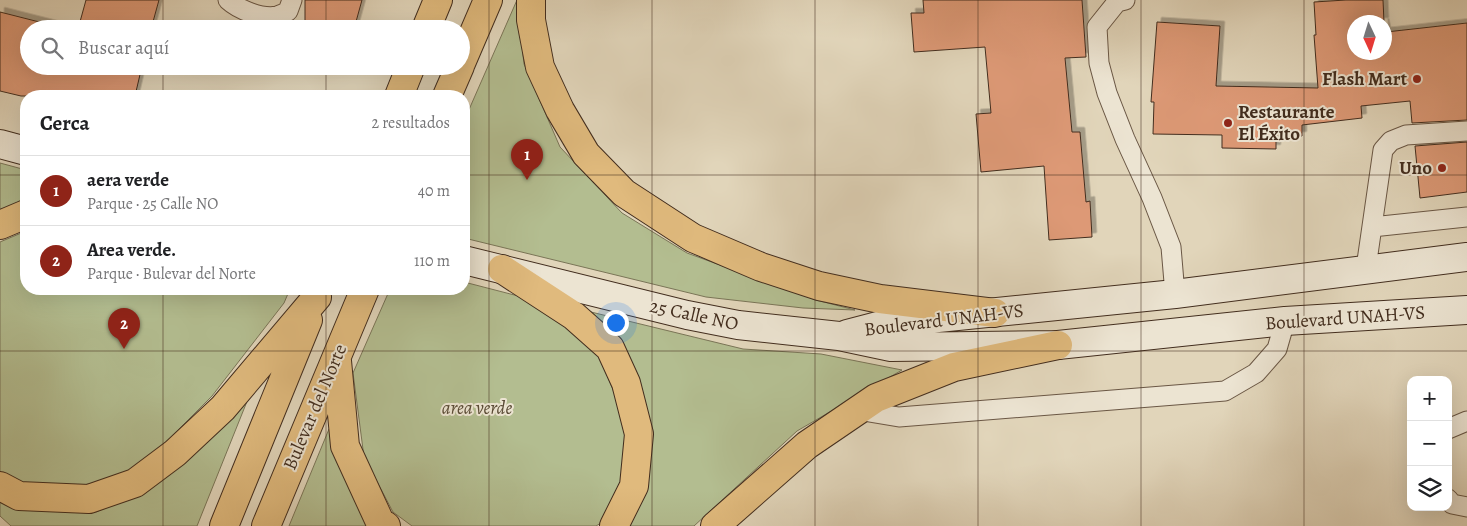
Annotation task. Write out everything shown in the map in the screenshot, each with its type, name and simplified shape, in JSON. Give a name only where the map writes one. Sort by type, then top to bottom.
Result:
[{"type":"highway","points":[[430,20],[438,0]]},
{"type":"highway","points":[[470,42],[488,0]]},
{"type":"highway","points":[[531,0],[531,20],[540,68],[560,110],[586,154],[624,193],[694,238],[760,267],[819,286],[880,300],[995,313]]},
{"type":"highway","points":[[401,90],[407,75]]},
{"type":"highway","points":[[450,90],[456,75]]},
{"type":"highway","points":[[0,225],[20,217]]},
{"type":"highway","points":[[481,265],[574,316],[610,348],[626,383],[639,434],[634,486],[614,526]]},
{"type":"highway","points":[[0,486],[19,496],[89,499],[135,483],[175,453],[223,408],[317,295]]},
{"type":"highway","name":"Bulevar del Norte","points":[[224,526],[318,295]]},
{"type":"highway","name":"Bulevar del Norte","points":[[266,526],[362,295]]},
{"type":"highway","points":[[715,526],[807,445],[876,398],[954,367],[1058,345]]},
{"type":"highway","points":[[337,356],[345,446],[380,522],[386,526]]},
{"type":"main road","points":[[0,144],[20,149]]},
{"type":"main road","name":"Boulevard UNAH-VS","points":[[839,336],[889,324],[1175,294],[1366,268],[1467,257]]},
{"type":"main road","name":"25 Calle NO","points":[[481,265],[687,315],[738,324],[839,336]]},
{"type":"main road","name":"Boulevard UNAH-VS","points":[[839,336],[891,346],[1058,345],[1285,321],[1467,310]]},
{"type":"lane","points":[[228,0],[236,8],[267,17],[279,16],[288,11],[292,0]]},
{"type":"lane","points":[[1125,0],[1118,2],[1097,26],[1099,63],[1107,93],[1125,139],[1152,198],[1171,247],[1175,294]]},
{"type":"lane","points":[[1366,268],[1383,150],[1391,141],[1406,135],[1467,131]]},
{"type":"lane","points":[[1372,227],[1467,217]]},
{"type":"lane","points":[[857,410],[899,417],[1225,391],[1256,374],[1277,349],[1285,321]]},
{"type":"lane","points":[[1452,427],[1467,421]]},
{"type":"lane","points":[[1452,504],[1467,507]]},
{"type":"green space","points":[[517,0],[524,64],[560,147],[622,213],[687,253],[816,300],[855,310],[803,308],[706,297],[470,239],[470,107]]},
{"type":"green space","points":[[0,163],[20,168],[20,203],[0,211]]},
{"type":"green space","points":[[20,234],[20,295],[287,295],[284,303],[212,396],[165,443],[127,473],[87,487],[25,484],[0,472],[0,242]]},
{"type":"green space","name":"area verde","points":[[470,284],[522,297],[569,326],[600,358],[616,397],[626,433],[623,479],[601,523],[596,526],[412,526],[393,512],[364,457],[353,373],[387,295],[470,295]]},
{"type":"green space","points":[[591,312],[743,349],[821,354],[902,370],[797,431],[694,526],[628,526],[648,484],[650,426]]},
{"type":"green space","points":[[252,389],[197,526],[11,526],[0,516],[0,499],[21,509],[96,512],[143,492]]},
{"type":"green space","points":[[329,429],[333,448],[368,526],[289,526]]},
{"type":"building","points":[[86,0],[159,0],[153,20],[80,20]]},
{"type":"building","points":[[305,0],[362,0],[356,20],[305,20]]},
{"type":"building","points":[[923,0],[1082,0],[1086,57],[1065,58],[1072,132],[1080,132],[1086,202],[1090,201],[1092,237],[1049,240],[1044,166],[981,172],[976,114],[991,113],[985,47],[914,52],[911,13],[924,13]]},
{"type":"building","points":[[1383,0],[1384,15],[1347,15],[1347,60],[1392,60],[1392,31],[1467,23],[1467,120],[1412,123],[1410,101],[1361,106],[1362,118],[1302,125],[1302,136],[1276,136],[1276,149],[1222,148],[1222,135],[1153,134],[1154,102],[1151,102],[1157,22],[1220,26],[1216,86],[1318,88],[1314,35],[1316,35],[1314,2]]},
{"type":"building","points":[[0,12],[32,20],[20,20],[20,75],[140,75],[136,90],[20,90],[20,96],[0,91]]},
{"type":"building","name":"Uno","points":[[1467,142],[1467,192],[1420,198],[1415,146]]},
{"type":"place","name":"Flash Mart","points":[[1417,79]]},
{"type":"place","name":"Restaurante El Éxito","points":[[1228,123]]},
{"type":"place","name":"Uno","points":[[1442,168]]},
{"type":"place","name":"aera verde","points":[[527,180]]},
{"type":"place","name":"Area verde.","points":[[124,349]]}]
